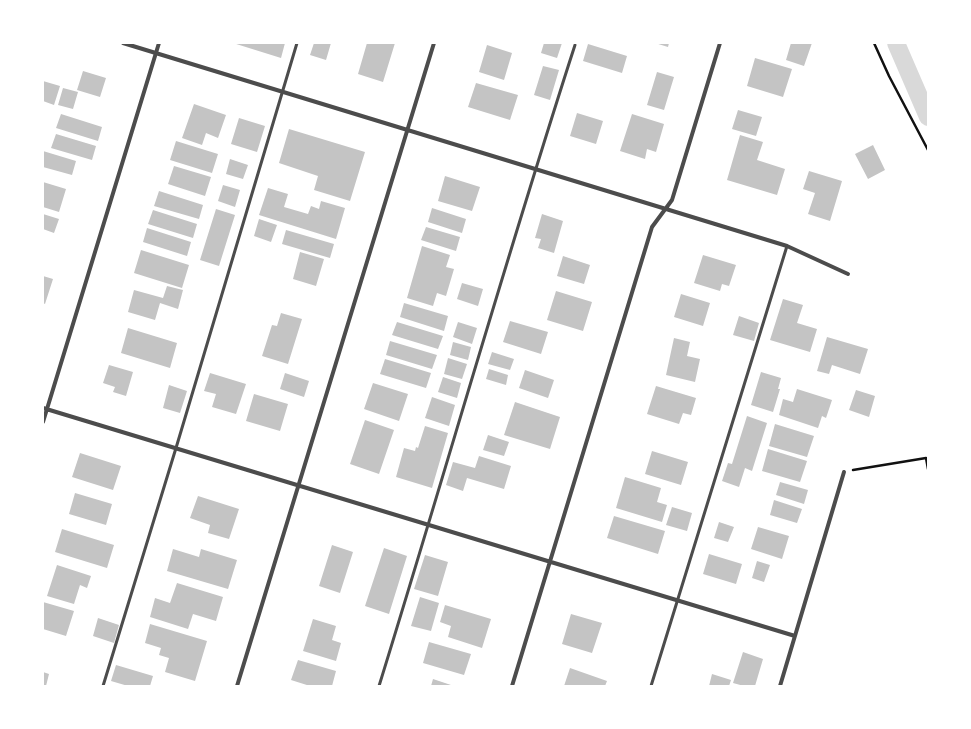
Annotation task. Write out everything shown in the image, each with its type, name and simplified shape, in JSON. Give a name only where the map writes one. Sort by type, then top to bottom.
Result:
[{"type":"street","points":[[123,43],[787,246],[848,274]]},
{"type":"street","points":[[43,422],[45,408],[159,43]]},
{"type":"street","points":[[237,686],[434,43]]},
{"type":"street","points":[[512,686],[652,227],[672,200],[720,43]]},
{"type":"street","points":[[45,408],[795,636]]},
{"type":"street","points":[[780,686],[844,472]]},
{"type":"lane","points":[[103,686],[297,43]]},
{"type":"lane","points":[[379,686],[429,525],[535,169],[575,45]]},
{"type":"lane","points":[[651,686],[787,246]]},
{"type":"path","points":[[874,43],[889,76],[928,150]]},
{"type":"path","points":[[844,472],[926,458],[928,469]]},
{"type":"building","points":[[233,43],[285,43],[281,58]]},
{"type":"building","points":[[314,43],[331,43],[326,60],[310,55]]},
{"type":"building","points":[[367,43],[395,43],[383,82],[358,74]]},
{"type":"building","points":[[544,43],[562,43],[557,58],[541,53]]},
{"type":"building","points":[[655,43],[669,43],[668,47]]},
{"type":"building","points":[[791,43],[812,43],[804,66],[786,60]]},
{"type":"building","points":[[588,44],[627,56],[622,73],[583,61]]},
{"type":"building","points":[[487,45],[512,53],[504,80],[479,72]]},
{"type":"building","points":[[755,58],[792,69],[783,97],[747,86]]},
{"type":"building","points":[[543,66],[559,70],[550,100],[534,95]]},
{"type":"building","points":[[83,71],[106,78],[100,97],[77,90]]},
{"type":"building","points":[[657,72],[674,77],[664,110],[647,105]]},
{"type":"building","points":[[43,81],[60,86],[54,105],[43,101]]},
{"type":"building","points":[[476,83],[518,95],[510,120],[468,107]]},
{"type":"building","points":[[63,88],[78,92],[73,109],[58,105]]},
{"type":"building","points":[[194,104],[226,115],[218,138],[206,133],[202,145],[182,138]]},
{"type":"building","points":[[738,110],[762,117],[756,136],[732,129]]},
{"type":"building","points":[[577,113],[603,121],[596,144],[570,136]]},
{"type":"building","points":[[61,114],[102,127],[98,141],[56,128]]},
{"type":"building","points":[[632,114],[664,124],[656,152],[647,149],[645,159],[620,151]]},
{"type":"building","points":[[239,118],[265,126],[257,152],[231,144]]},
{"type":"building","points":[[289,129],[365,152],[350,201],[314,190],[318,176],[279,163]]},
{"type":"building","points":[[56,134],[96,146],[92,160],[51,148]]},
{"type":"building","points":[[740,135],[763,142],[757,160],[785,169],[777,195],[727,180]]},
{"type":"building","points":[[176,141],[218,154],[212,173],[170,160]]},
{"type":"building","points":[[873,145],[885,170],[868,179],[855,154]]},
{"type":"building","points":[[43,151],[76,161],[72,175],[43,167]]},
{"type":"building","points":[[230,159],[248,165],[243,179],[226,174]]},
{"type":"building","points":[[174,166],[211,177],[205,196],[168,184]]},
{"type":"building","points":[[809,171],[842,181],[830,221],[808,214],[815,193],[803,189]]},
{"type":"building","points":[[445,176],[480,187],[472,211],[438,201]]},
{"type":"building","points":[[43,182],[66,189],[59,212],[43,207]]},
{"type":"building","points":[[223,185],[240,190],[235,207],[218,201]]},
{"type":"building","points":[[268,188],[288,194],[284,207],[308,214],[311,206],[319,209],[321,201],[345,208],[336,239],[259,215]]},
{"type":"building","points":[[159,191],[203,205],[199,219],[154,206]]},
{"type":"building","points":[[432,208],[466,219],[462,233],[428,222]]},
{"type":"building","points":[[216,209],[235,215],[219,266],[200,260]]},
{"type":"building","points":[[153,210],[197,224],[193,238],[148,224]]},
{"type":"building","points":[[43,214],[59,219],[54,233],[43,229]]},
{"type":"building","points":[[542,214],[563,221],[554,253],[538,248],[541,239],[535,238]]},
{"type":"building","points":[[259,219],[277,225],[271,242],[254,236]]},
{"type":"building","points":[[426,227],[460,237],[456,251],[421,240]]},
{"type":"building","points":[[147,228],[191,242],[187,256],[143,242]]},
{"type":"building","points":[[286,230],[334,244],[330,258],[282,244]]},
{"type":"building","points":[[422,246],[450,255],[446,267],[454,269],[446,296],[437,293],[433,306],[407,298]]},
{"type":"building","points":[[141,250],[189,265],[182,288],[134,273]]},
{"type":"building","points":[[300,252],[324,259],[316,286],[293,279]]},
{"type":"building","points":[[703,255],[736,265],[729,286],[722,284],[720,291],[694,283]]},
{"type":"building","points":[[563,256],[590,265],[584,284],[557,276]]},
{"type":"building","points":[[43,276],[53,279],[45,304],[43,303]]},
{"type":"building","points":[[462,283],[483,289],[478,306],[457,299]]},
{"type":"building","points":[[167,286],[183,290],[178,309],[160,303],[155,320],[128,312],[134,290],[163,298]]},
{"type":"building","points":[[556,291],[592,302],[583,331],[547,320]]},
{"type":"building","points":[[681,294],[710,303],[703,326],[674,317]]},
{"type":"building","points":[[783,299],[803,305],[797,323],[817,329],[810,352],[770,340]]},
{"type":"building","points":[[404,303],[448,316],[444,331],[400,317]]},
{"type":"building","points":[[281,313],[302,319],[288,364],[262,356],[272,325],[277,326]]},
{"type":"building","points":[[739,316],[759,323],[754,341],[733,335]]},
{"type":"building","points":[[510,321],[548,332],[541,354],[503,342]]},
{"type":"building","points":[[397,322],[443,336],[438,349],[392,335]]},
{"type":"building","points":[[458,322],[477,328],[472,344],[453,337]]},
{"type":"building","points":[[128,328],[177,343],[170,368],[121,353]]},
{"type":"building","points":[[827,337],[868,349],[860,374],[832,365],[829,374],[817,371]]},
{"type":"building","points":[[674,338],[690,342],[687,356],[700,359],[695,382],[666,375]]},
{"type":"building","points":[[390,341],[437,355],[432,369],[386,355]]},
{"type":"building","points":[[453,342],[471,347],[468,360],[450,355]]},
{"type":"building","points":[[492,352],[514,359],[510,370],[488,364]]},
{"type":"building","points":[[448,358],[467,364],[462,379],[444,374]]},
{"type":"building","points":[[385,359],[431,373],[426,388],[380,374]]},
{"type":"building","points":[[109,365],[133,372],[126,396],[113,392],[115,387],[103,383]]},
{"type":"building","points":[[489,369],[508,375],[506,385],[486,379]]},
{"type":"building","points":[[525,370],[554,380],[548,398],[519,388]]},
{"type":"building","points":[[761,372],[781,378],[778,389],[780,389],[773,412],[751,405]]},
{"type":"building","points":[[210,373],[246,384],[236,414],[212,407],[216,394],[204,391]]},
{"type":"building","points":[[285,373],[309,381],[304,397],[280,389]]},
{"type":"building","points":[[443,377],[461,383],[457,398],[438,392]]},
{"type":"building","points":[[373,383],[408,394],[399,421],[364,409]]},
{"type":"building","points":[[169,385],[187,391],[180,413],[163,408]]},
{"type":"building","points":[[656,386],[696,398],[691,415],[683,413],[679,424],[647,414]]},
{"type":"building","points":[[797,389],[832,400],[826,418],[822,416],[818,428],[779,415],[783,399],[793,402]]},
{"type":"building","points":[[856,390],[875,396],[869,417],[849,410]]},
{"type":"building","points":[[254,394],[288,404],[280,431],[246,421]]},
{"type":"building","points":[[432,397],[455,405],[449,426],[425,418]]},
{"type":"building","points":[[515,402],[560,417],[550,449],[504,435]]},
{"type":"building","points":[[747,416],[767,423],[752,471],[745,468],[739,487],[722,481],[728,463],[732,464]]},
{"type":"building","points":[[365,420],[394,430],[379,474],[350,464]]},
{"type":"building","points":[[775,424],[814,436],[807,457],[769,446]]},
{"type":"building","points":[[425,426],[448,433],[432,488],[396,477],[404,448],[415,451],[416,447],[418,448]]},
{"type":"building","points":[[488,435],[509,442],[504,456],[483,450]]},
{"type":"building","points":[[768,449],[807,461],[800,482],[762,471]]},
{"type":"building","points":[[652,451],[688,462],[681,485],[645,474]]},
{"type":"building","points":[[80,453],[121,466],[113,490],[72,477]]},
{"type":"building","points":[[479,456],[511,466],[504,489],[467,478],[463,491],[446,485],[453,462],[475,468]]},
{"type":"building","points":[[625,477],[661,488],[657,502],[667,505],[662,522],[616,508]]},
{"type":"building","points":[[780,482],[808,490],[804,504],[776,495]]},
{"type":"building","points":[[75,493],[112,504],[106,525],[69,514]]},
{"type":"building","points":[[198,496],[239,509],[229,539],[208,533],[210,525],[190,518]]},
{"type":"building","points":[[774,500],[802,509],[797,523],[770,515]]},
{"type":"building","points":[[672,507],[692,513],[687,531],[666,525]]},
{"type":"building","points":[[614,516],[665,531],[658,554],[607,538]]},
{"type":"building","points":[[719,522],[734,527],[728,542],[714,538]]},
{"type":"building","points":[[758,527],[789,536],[782,559],[751,549]]},
{"type":"building","points":[[62,529],[114,545],[107,568],[55,552]]},
{"type":"building","points":[[332,545],[353,552],[340,593],[319,586]]},
{"type":"building","points":[[384,548],[407,556],[389,614],[365,606]]},
{"type":"building","points":[[173,549],[199,557],[201,549],[237,560],[228,589],[167,571]]},
{"type":"building","points":[[709,554],[742,564],[736,584],[703,574]]},
{"type":"building","points":[[425,555],[448,562],[438,596],[414,589]]},
{"type":"building","points":[[757,561],[770,565],[764,582],[752,578]]},
{"type":"building","points":[[57,565],[91,576],[87,588],[80,585],[74,604],[47,596]]},
{"type":"building","points":[[177,583],[223,597],[216,621],[193,614],[188,629],[150,617],[155,598],[170,603]]},
{"type":"building","points":[[420,597],[439,603],[431,631],[411,626]]},
{"type":"building","points":[[43,602],[74,611],[66,636],[43,629]]},
{"type":"building","points":[[445,605],[491,619],[482,648],[448,637],[451,626],[440,622]]},
{"type":"building","points":[[571,614],[602,623],[592,653],[562,644]]},
{"type":"building","points":[[98,618],[119,625],[114,643],[93,636]]},
{"type":"building","points":[[313,619],[336,626],[332,640],[341,643],[336,661],[303,651]]},
{"type":"building","points":[[150,624],[207,641],[195,681],[165,672],[169,658],[159,655],[161,648],[145,643]]},
{"type":"building","points":[[429,642],[471,654],[464,675],[423,663]]},
{"type":"building","points":[[743,652],[763,659],[755,686],[744,686],[733,683]]},
{"type":"building","points":[[298,660],[336,671],[332,686],[310,686],[291,680]]},
{"type":"building","points":[[116,665],[153,676],[150,686],[128,686],[111,681]]},
{"type":"building","points":[[570,668],[607,681],[605,686],[564,686]]},
{"type":"building","points":[[43,672],[49,674],[46,686],[43,686]]},
{"type":"building","points":[[712,674],[731,680],[729,686],[709,686]]},
{"type":"building","points":[[433,679],[454,686],[431,686]]},
{"type":"waterway","points":[[896,43],[928,117]]}]
